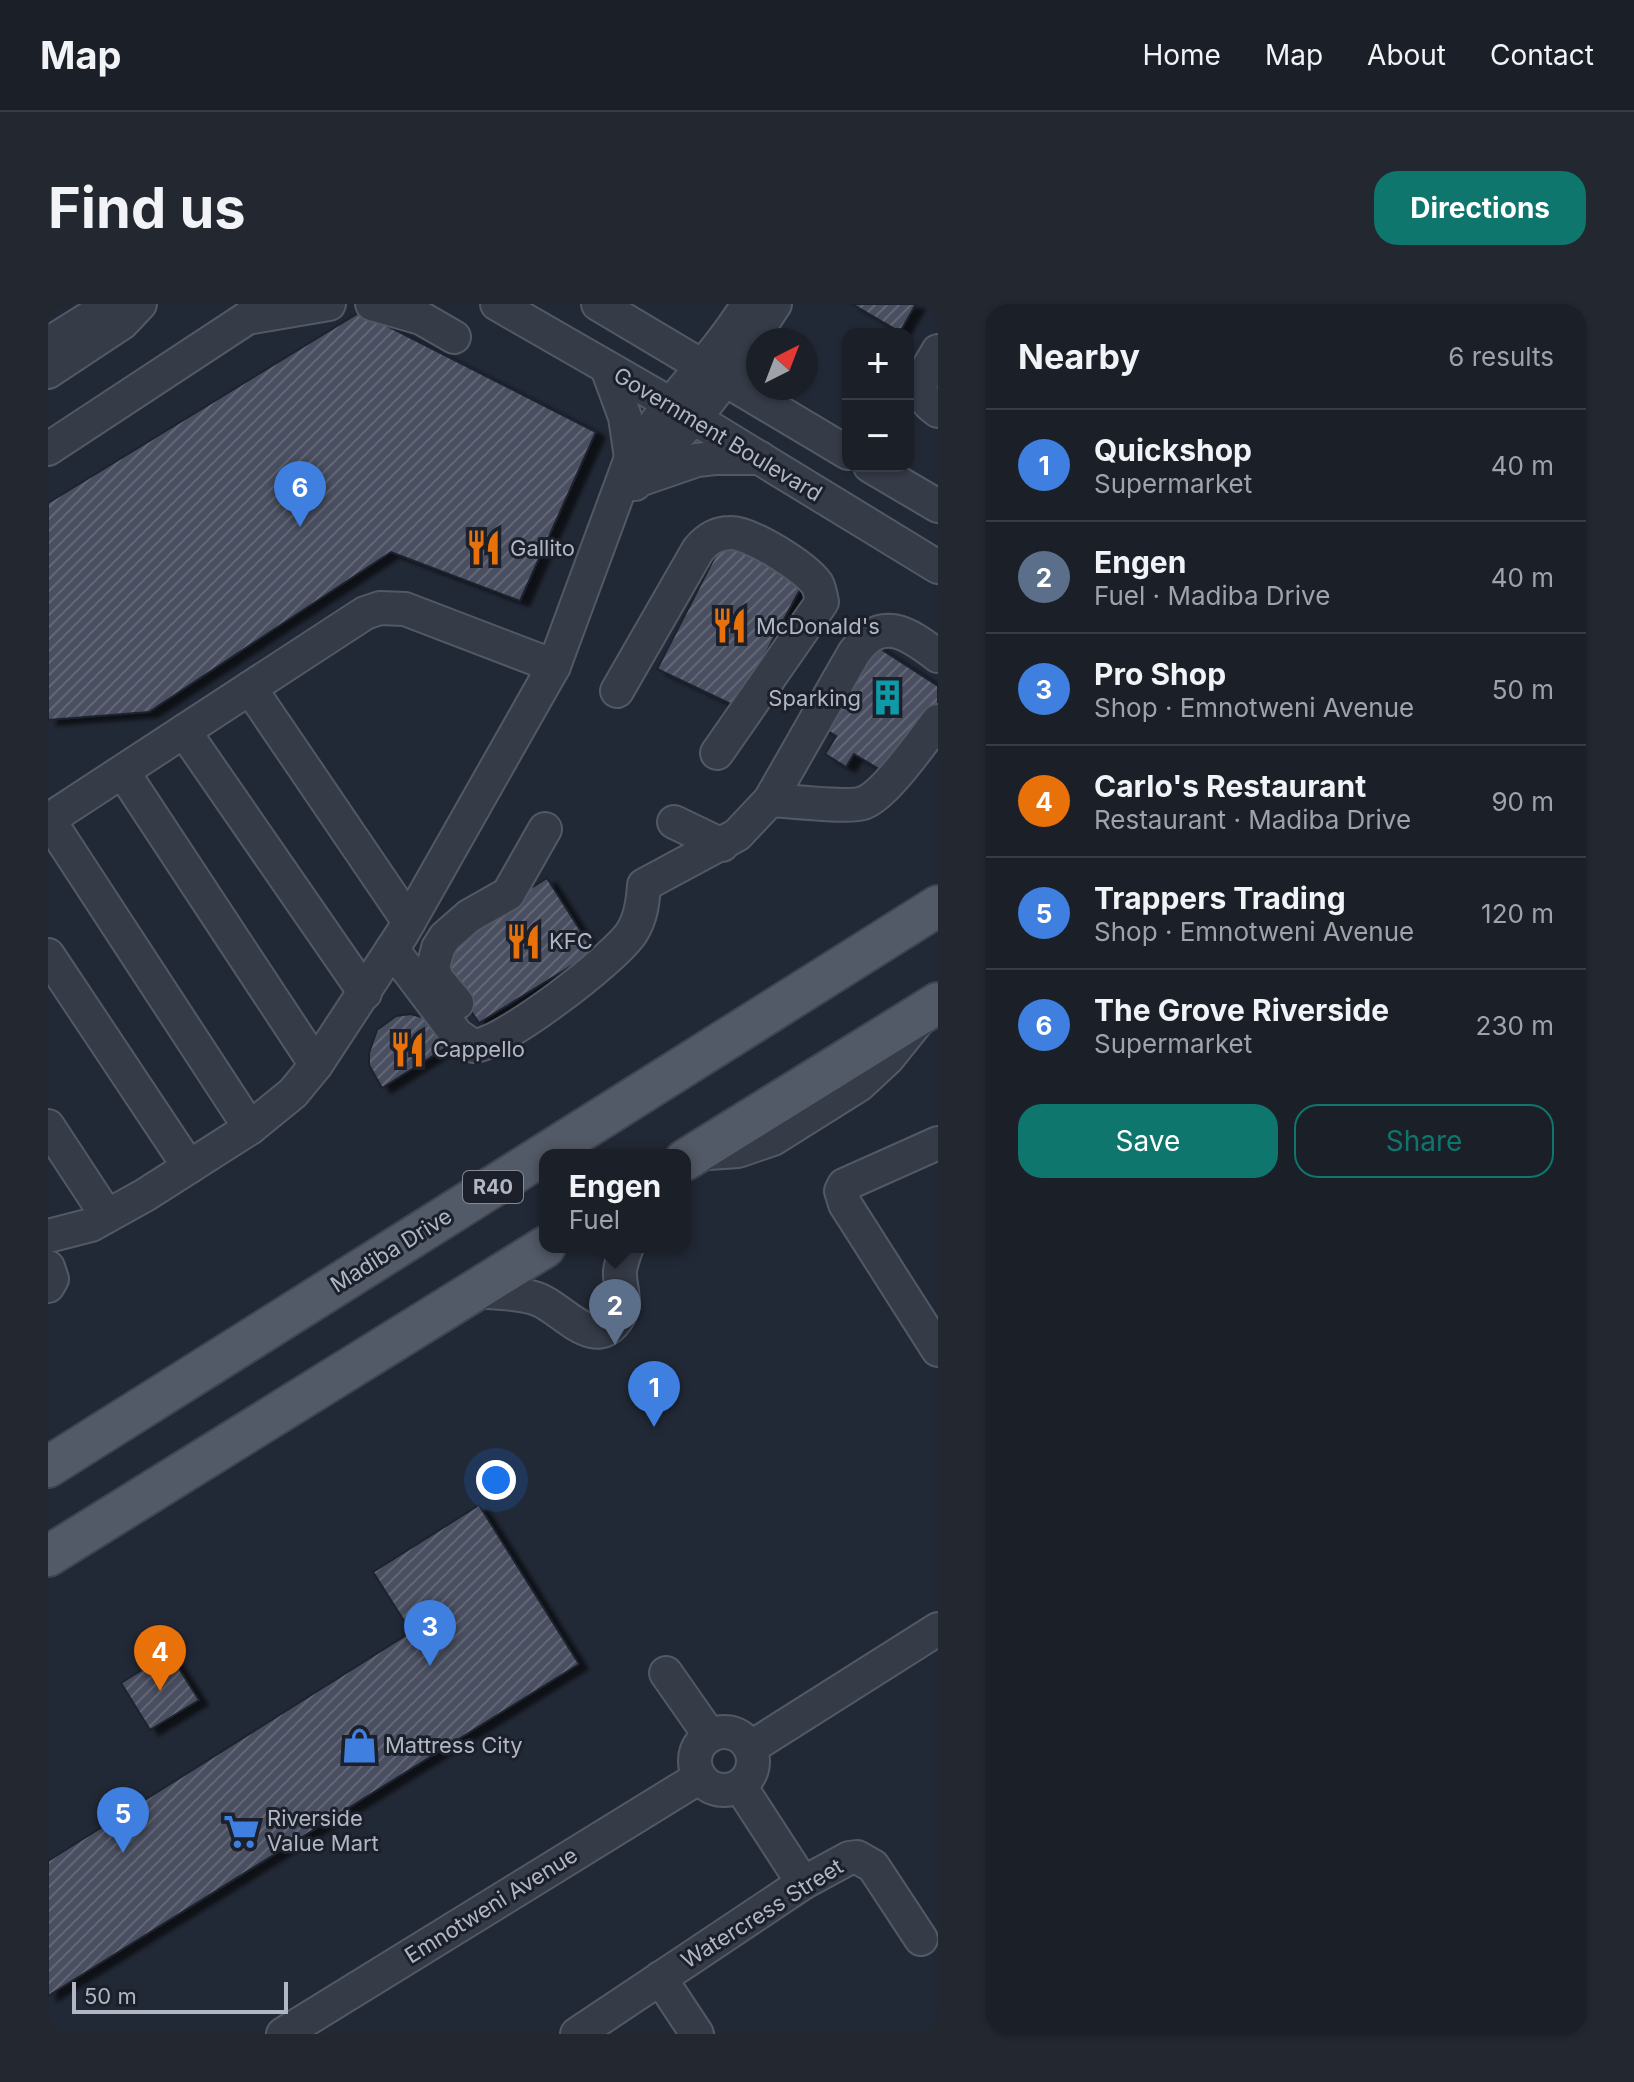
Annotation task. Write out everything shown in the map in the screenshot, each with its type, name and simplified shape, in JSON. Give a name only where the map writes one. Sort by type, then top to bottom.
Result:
[{"type":"main road","name":"Madiba Drive","points":[[552,1149],[938,906]]},
{"type":"main road","points":[[691,1156],[932,1007]]},
{"type":"main road","name":"Madiba Drive","points":[[48,1467],[539,1158]]},
{"type":"main road","points":[[48,1556],[539,1251]]},
{"type":"street","points":[[48,344],[112,304]]},
{"type":"street","points":[[48,372],[122,323],[140,304]]},
{"type":"street","points":[[48,449],[247,318],[329,304]]},
{"type":"street","points":[[372,304],[421,318],[454,337]]},
{"type":"street","name":"Government Boulevard","points":[[497,304],[683,411],[938,567]]},
{"type":"street","points":[[598,304],[842,449]]},
{"type":"street","points":[[669,347],[760,317]]},
{"type":"street","points":[[48,1236],[91,1225],[189,1167],[250,1128],[293,1093],[316,1065],[409,922],[554,666],[611,512],[634,469],[657,456],[683,411],[760,317]]},
{"type":"street","points":[[938,351],[920,387],[926,401],[938,411]]},
{"type":"street","points":[[607,368],[625,417],[634,469]]},
{"type":"street","points":[[787,400],[795,421]]},
{"type":"street","points":[[634,469],[715,458],[760,458]]},
{"type":"street","points":[[880,472],[938,506]]},
{"type":"street","points":[[617,691],[698,550],[711,538],[729,532],[745,534],[797,566],[817,584],[822,602],[717,753]]},
{"type":"street","points":[[250,1128],[48,820],[365,613],[380,608],[418,612],[554,666]]},
{"type":"street","points":[[392,949],[457,1035],[473,1046],[490,1042],[575,986],[616,952],[634,929],[642,909],[644,885],[722,845],[752,821],[770,800],[854,653],[869,636],[881,630],[896,632],[938,656]]},
{"type":"street","points":[[250,688],[409,922]]},
{"type":"street","points":[[770,800],[853,805],[867,802],[938,721]]},
{"type":"street","points":[[184,731],[365,993]]},
{"type":"street","points":[[123,772],[316,1065]]},
{"type":"street","points":[[674,822],[722,845]]},
{"type":"street","points":[[490,1042],[437,979],[434,958],[441,943],[457,926],[481,908],[508,894],[545,829]]},
{"type":"street","points":[[48,955],[189,1167]]},
{"type":"street","points":[[48,1126],[107,1216]]},
{"type":"street","points":[[938,1143],[844,1185],[841,1191],[845,1204],[938,1350]]},
{"type":"street","points":[[475,1291],[537,1299],[580,1327],[600,1331],[613,1323],[622,1307],[620,1271],[625,1253]]},
{"type":"street","points":[[48,1267],[52,1279],[48,1286]]},
{"type":"street","points":[[750,1748],[938,1629]]},
{"type":"street","points":[[666,1673],[710,1736]]},
{"type":"street","points":[[728,1733],[744,1740],[750,1748],[753,1764],[747,1780],[740,1786],[726,1791],[718,1790],[700,1777],[695,1759],[697,1750],[710,1736],[728,1733]]},
{"type":"street","name":"Emnotweni Avenue","points":[[283,2034],[700,1777]]},
{"type":"street","points":[[740,1786],[803,1883]]},
{"type":"street","name":"Watercress Street","points":[[577,2034],[838,1862],[857,1857],[873,1866],[921,1939]]},
{"type":"street","name":"Watercress Street","points":[[660,1978],[697,2034]]},
{"type":"building","points":[[852,304],[916,304],[902,328],[893,328]]},
{"type":"building","points":[[360,312],[596,432],[520,601],[391,552],[149,712],[48,720],[48,503]]},
{"type":"building","name":"McDonald's","points":[[723,541],[803,584],[737,707],[657,669]]},
{"type":"building","name":"Sparking","points":[[870,642],[938,686],[938,709],[887,774],[854,754],[846,767],[825,754],[836,736],[818,725]]},
{"type":"building","name":"KFC","points":[[547,878],[594,952],[479,1023],[451,982],[451,957],[464,930]]},
{"type":"building","name":"Cappello","points":[[411,1014],[432,1020],[450,1045],[382,1088],[369,1065],[369,1053],[377,1030],[396,1016]]},
{"type":"building","points":[[479,1505],[579,1664],[48,1996],[48,1861],[411,1632],[373,1572]]},
{"type":"building","points":[[169,1653],[199,1700],[150,1730],[121,1683]]},
{"type":"place","name":"The Grove Riverside","points":[[300,527]]},
{"type":"place","name":"Gallito","points":[[484,548]]},
{"type":"place","name":"McDonald's","points":[[730,626]]},
{"type":"place","name":"Sparking","points":[[887,698]]},
{"type":"place","name":"KFC","points":[[523,941]]},
{"type":"place","name":"Cappello","points":[[407,1049]]},
{"type":"place","name":"Engen","points":[[615,1345]]},
{"type":"place","name":"Quickshop","points":[[654,1427]]},
{"type":"place","name":"Pro Shop","points":[[430,1666]]},
{"type":"place","name":"Carlo's Restaurant","points":[[160,1691]]},
{"type":"place","name":"Mattress City","points":[[359,1745]]},
{"type":"place","name":"Riverside Value Mart","points":[[241,1831]]},
{"type":"place","name":"Trappers Trading","points":[[123,1853]]}]
